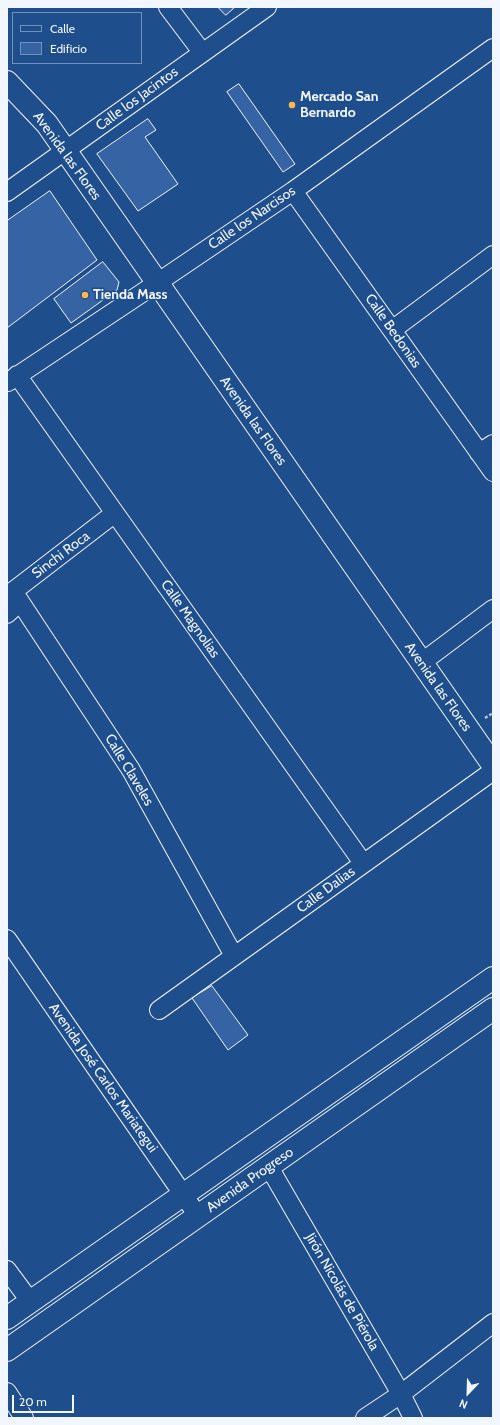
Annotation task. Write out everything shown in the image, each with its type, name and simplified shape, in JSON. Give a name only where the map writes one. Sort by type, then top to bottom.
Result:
[{"type":"main road","name":"Avenida las Flores","points":[[7,82],[47,124],[493,765]]},
{"type":"main road","name":"Avenida Progreso","points":[[7,1318],[493,978]]},
{"type":"main road","name":"Avenida Progreso","points":[[7,1350],[493,1009]]},
{"type":"street","points":[[168,7],[202,52]]},
{"type":"street","name":"Calle los Jacintos","points":[[7,192],[267,7]]},
{"type":"street","name":"Calle los Narcisos","points":[[12,379],[157,284],[293,191],[493,48]]},
{"type":"street","name":"Calle Bedonias","points":[[293,191],[392,330],[486,448],[493,472]]},
{"type":"street","points":[[392,330],[493,255]]},
{"type":"street","name":"Calle Magnolias","points":[[12,379],[114,514],[363,863]]},
{"type":"street","name":"Sinchi Roca","points":[[7,614],[13,596],[114,514]]},
{"type":"street","name":"Calle Claveles","points":[[13,596],[131,770],[234,956]]},
{"type":"street","points":[[421,663],[493,609]]},
{"type":"street","name":"Calle Dalias","points":[[159,1010],[493,771]]},
{"type":"street","name":"Avenida José Carlos Mariategui","points":[[8,941],[198,1216]]},
{"type":"street","name":"Jirón Nicolás de Piérola","points":[[269,1167],[401,1394],[413,1418]]},
{"type":"street","points":[[7,1270],[30,1301]]},
{"type":"street","points":[[365,1418],[401,1394],[493,1323]]},
{"type":"street","points":[[7,1392],[24,1418]]},
{"type":"building","points":[[218,7],[235,7],[226,15]]},
{"type":"building","points":[[239,84],[295,164],[283,172],[227,92]]},
{"type":"building","points":[[148,119],[156,130],[145,137],[178,184],[138,211],[97,154]]},
{"type":"building","points":[[50,191],[97,260],[7,328],[7,221]]},
{"type":"building","name":"Tienda Mass","points":[[103,262],[119,282],[117,290],[71,323],[54,299]]},
{"type":"building","points":[[212,986],[248,1035],[228,1050],[192,998]]},
{"type":"place","name":"Mercado San Bernardo","points":[[292,105]]},
{"type":"place","name":"Tienda Mass","points":[[85,295]]}]
